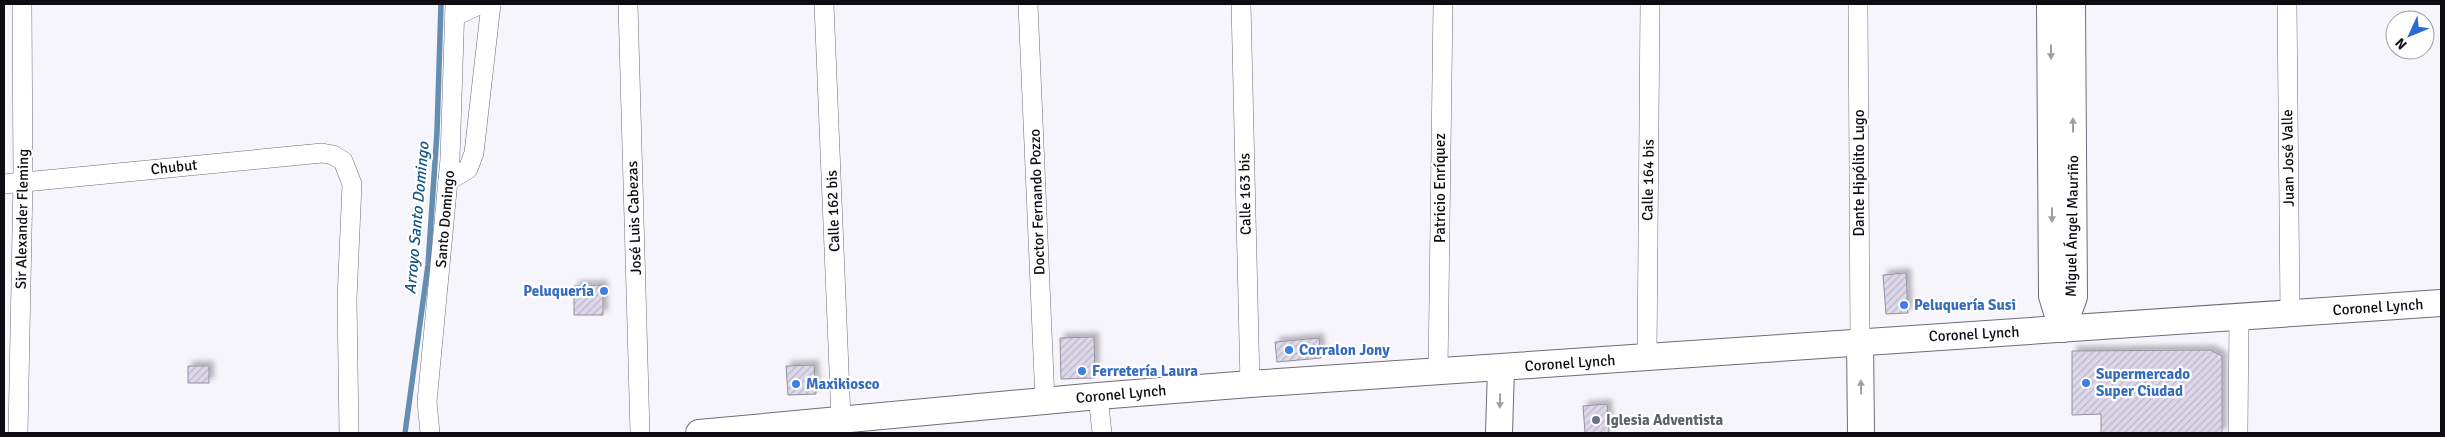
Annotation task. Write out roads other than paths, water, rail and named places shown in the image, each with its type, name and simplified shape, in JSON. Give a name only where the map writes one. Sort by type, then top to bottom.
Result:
[{"type":"main road","name":"Miguel Ángel Mauriño","points":[[2050,4],[2052,296],[2062,329]]},
{"type":"main road","name":"Miguel Ángel Mauriño","points":[[2062,329],[2074,297],[2072,4]]},
{"type":"main road","name":"Coronel Lynch","points":[[699,433],[1098,396],[1250,384],[1501,368],[1860,341],[2441,303]]},
{"type":"main road","points":[[1860,341],[1861,433]]},
{"type":"main road","points":[[1499,433],[1501,368]]},
{"type":"street","name":"Sir Alexander Fleming","points":[[18,433],[23,182],[22,4]]},
{"type":"street","points":[[455,10],[481,4]]},
{"type":"street","points":[[448,181],[468,168],[474,153],[491,4]]},
{"type":"street","name":"José Luis Cabezas","points":[[628,4],[640,433]]},
{"type":"street","name":"Calle 162 bis","points":[[824,4],[841,419]]},
{"type":"street","name":"Doctor Fernando Pozzo","points":[[1028,4],[1045,401]]},
{"type":"street","name":"Calle 163 bis","points":[[1241,4],[1250,384]]},
{"type":"street","name":"Patricio Enríquez","points":[[1438,371],[1443,4]]},
{"type":"street","name":"Calle 164 bis","points":[[1647,357],[1650,4]]},
{"type":"street","name":"Dante Hipólito Lugo","points":[[1858,4],[1860,341]]},
{"type":"street","name":"Juan José Valle","points":[[2287,4],[2290,312]]},
{"type":"street","name":"Santo Domingo","points":[[430,433],[428,396],[448,181],[454,84],[455,10]]},
{"type":"street","name":"Chubut","points":[[4,184],[322,153],[333,155],[343,161],[352,184],[347,299],[349,433]]},
{"type":"street","points":[[2238,433],[2239,316]]},
{"type":"street","points":[[1098,396],[1102,433]]},
{"type":"waterway","name":"Arroyo Santo Domingo","points":[[405,433],[428,265],[437,132],[441,4]]},
{"type":"place","name":"Peluquería","points":[[604,291]]},
{"type":"place","name":"Peluquería Susi","points":[[1904,305]]},
{"type":"place","name":"Corralon Jony","points":[[1289,350]]},
{"type":"place","name":"Ferretería Laura","points":[[1082,371]]},
{"type":"place","name":"Supermercado Super Ciudad","points":[[2086,383]]},
{"type":"place","name":"Maxikiosco","points":[[796,384]]},
{"type":"place","name":"Iglesia Adventista","points":[[1596,420]]}]
